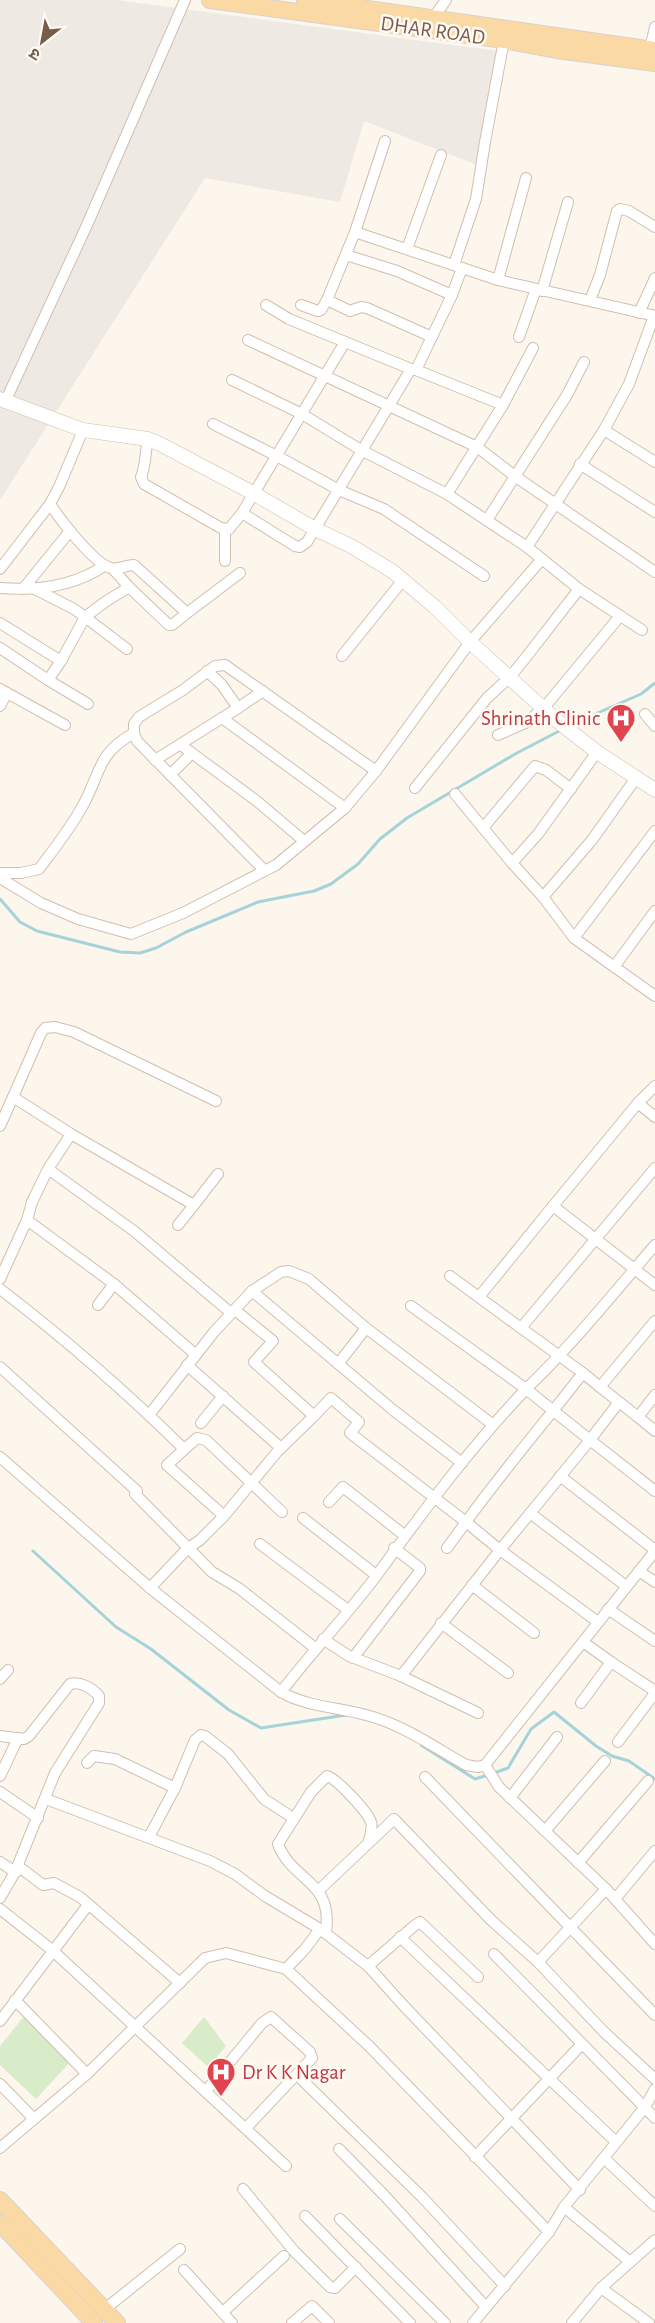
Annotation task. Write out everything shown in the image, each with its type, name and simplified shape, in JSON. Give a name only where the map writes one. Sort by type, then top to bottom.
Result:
[{"type":"main road","name":"DHAR ROAD","points":[[210,0],[359,9],[557,50],[653,54]]},
{"type":"main road","name":"DHAR ROAD","points":[[305,0],[433,18],[653,54]]},
{"type":"main road","points":[[0,2200],[117,2323]]},
{"type":"main road","points":[[0,2223],[94,2323]]},
{"type":"street","points":[[185,0],[79,244],[3,400],[83,430],[148,439],[174,450],[380,563],[435,607],[470,642],[573,734],[597,753],[655,790]]},
{"type":"street","points":[[433,18],[446,0]]},
{"type":"street","points":[[653,54],[655,27]]},
{"type":"street","points":[[242,513],[300,547],[307,542],[387,407],[413,370],[432,337],[452,295],[476,199],[504,40]]},
{"type":"street","points":[[301,305],[318,311],[327,300],[356,232],[385,141]]},
{"type":"street","points":[[407,249],[441,155]]},
{"type":"street","points":[[498,280],[526,178]]},
{"type":"street","points":[[519,337],[539,290],[568,202]]},
{"type":"street","points":[[590,300],[600,275],[617,211],[620,209],[629,211],[655,227]]},
{"type":"street","points":[[356,232],[498,280],[655,316],[651,342],[629,384],[603,430],[527,547]]},
{"type":"street","points":[[346,255],[397,271],[452,295]]},
{"type":"street","points":[[639,313],[655,278]]},
{"type":"street","points":[[327,300],[346,310],[367,308],[432,337]]},
{"type":"street","points":[[266,305],[289,319],[503,405]]},
{"type":"street","points":[[248,340],[387,407],[477,447],[516,477],[655,572]]},
{"type":"street","points":[[225,530],[231,527],[242,513],[345,342]]},
{"type":"street","points":[[447,494],[503,405],[533,348]]},
{"type":"street","points":[[487,520],[567,395],[584,363]]},
{"type":"street","points":[[232,380],[302,414],[361,450],[447,494],[527,547],[579,589],[642,630]]},
{"type":"street","points":[[213,424],[339,490],[384,509],[484,576]]},
{"type":"street","points":[[0,569],[50,504],[83,430]]},
{"type":"street","points":[[603,430],[655,462]]},
{"type":"street","points":[[148,439],[142,482],[225,530]]},
{"type":"street","points":[[580,465],[655,512]]},
{"type":"street","points":[[50,504],[70,531],[169,625],[172,626],[240,573]]},
{"type":"street","points":[[225,530],[225,561]]},
{"type":"street","points":[[28,588],[70,531]]},
{"type":"street","points":[[0,878],[41,903],[78,919],[130,933],[183,913],[276,865],[345,808],[376,771],[470,642],[542,559]]},
{"type":"street","points":[[0,588],[65,584],[109,568],[129,565],[138,567],[187,614]]},
{"type":"street","points":[[342,656],[403,580]]},
{"type":"street","points":[[48,680],[85,617],[129,587]]},
{"type":"street","points":[[28,588],[74,609],[127,649]]},
{"type":"street","points":[[415,788],[444,755],[481,705],[510,677],[579,589]]},
{"type":"street","points":[[498,735],[525,723],[543,709],[620,616]]},
{"type":"street","points":[[0,623],[61,661]]},
{"type":"street","points":[[0,648],[88,704]]},
{"type":"street","points":[[264,870],[137,741],[134,724],[139,717],[183,690],[215,666],[225,665],[376,771]]},
{"type":"street","points":[[207,671],[222,685],[238,708]]},
{"type":"street","points":[[0,706],[4,691],[65,725]]},
{"type":"street","points":[[156,760],[263,691]]},
{"type":"street","points":[[645,714],[655,726]]},
{"type":"street","points":[[222,718],[345,808]]},
{"type":"street","points":[[0,873],[21,873],[39,869],[82,807],[103,759],[120,740],[134,733]]},
{"type":"street","points":[[181,745],[258,802],[304,841]]},
{"type":"street","points":[[170,775],[192,753]]},
{"type":"street","points":[[512,863],[597,753]]},
{"type":"street","points":[[483,828],[535,766],[546,770],[571,789]]},
{"type":"street","points":[[543,897],[592,840],[636,778]]},
{"type":"street","points":[[455,794],[543,897],[574,938],[654,993]]},
{"type":"street","points":[[574,938],[655,831]]},
{"type":"street","points":[[614,967],[655,911]]},
{"type":"street","points":[[0,1126],[45,1028],[55,1027],[74,1032],[216,1101]]},
{"type":"street","points":[[479,1298],[638,1103],[655,1086]]},
{"type":"street","points":[[13,1097],[71,1134],[194,1205]]},
{"type":"street","points":[[638,1103],[655,1117]]},
{"type":"street","points":[[0,1279],[48,1169],[71,1134]]},
{"type":"street","points":[[521,1328],[655,1168]]},
{"type":"street","points":[[48,1169],[134,1231],[233,1312],[273,1341],[254,1362],[314,1416]]},
{"type":"street","points":[[178,1226],[218,1174]]},
{"type":"street","points":[[553,1206],[655,1286]]},
{"type":"street","points":[[27,1220],[114,1284],[195,1354]]},
{"type":"street","points":[[281,1692],[376,1575],[432,1497],[492,1424],[560,1356],[655,1245]]},
{"type":"street","points":[[149,1415],[195,1354],[252,1291],[281,1272],[289,1271],[309,1279],[366,1328],[492,1424]]},
{"type":"street","points":[[450,1276],[583,1373],[655,1431]]},
{"type":"street","points":[[98,1305],[114,1284]]},
{"type":"street","points":[[0,1289],[60,1335],[183,1448]]},
{"type":"street","points":[[252,1291],[393,1410],[462,1463]]},
{"type":"street","points":[[411,1306],[525,1389],[655,1491]]},
{"type":"street","points":[[600,1387],[655,1321]]},
{"type":"street","points":[[338,1364],[366,1328]]},
{"type":"street","points":[[187,1365],[281,1448]]},
{"type":"street","points":[[0,1367],[136,1493],[212,1572],[240,1589],[315,1648]]},
{"type":"street","points":[[447,1548],[497,1479],[554,1412],[583,1373]]},
{"type":"street","points":[[638,1418],[655,1395]]},
{"type":"street","points":[[201,1424],[223,1396]]},
{"type":"street","points":[[150,1588],[187,1548],[200,1540],[224,1516],[281,1448],[331,1398],[359,1422],[350,1433],[500,1550],[598,1622]]},
{"type":"street","points":[[401,1676],[619,1402]]},
{"type":"street","points":[[224,1516],[168,1467],[168,1462],[193,1440],[202,1438],[282,1512]]},
{"type":"street","points":[[0,1457],[150,1588],[281,1692],[289,1697],[327,1708],[367,1715],[400,1727],[466,1765],[487,1768]]},
{"type":"street","points":[[487,1768],[655,1551],[560,1476]]},
{"type":"street","points":[[329,1502],[343,1487],[404,1535]]},
{"type":"street","points":[[530,1513],[626,1586]]},
{"type":"street","points":[[303,1518],[376,1575]]},
{"type":"street","points":[[260,1544],[348,1610]]},
{"type":"street","points":[[353,1658],[420,1571],[420,1568],[394,1548]]},
{"type":"street","points":[[639,1571],[655,1582]]},
{"type":"street","points":[[472,1585],[534,1634]]},
{"type":"street","points":[[608,1609],[655,1641]]},
{"type":"street","points":[[441,1623],[508,1673]]},
{"type":"street","points":[[323,1640],[353,1658],[401,1676],[478,1713]]},
{"type":"street","points":[[583,1642],[655,1692],[618,1742]]},
{"type":"street","points":[[581,1703],[611,1662]]},
{"type":"street","points":[[0,1678],[8,1670]]},
{"type":"street","points":[[0,1736],[18,1738],[29,1736],[70,1684],[77,1682],[99,1696],[99,1703],[55,1773],[15,1872],[0,1898]]},
{"type":"street","points":[[149,1837],[175,1788],[198,1736],[205,1736],[228,1754],[264,1799],[293,1818]]},
{"type":"street","points":[[510,1798],[557,1737]]},
{"type":"street","points":[[0,1776],[18,1738]]},
{"type":"street","points":[[87,1764],[94,1756],[109,1757],[175,1788]]},
{"type":"street","points":[[545,1831],[605,1761]]},
{"type":"street","points":[[487,1768],[499,1787],[606,1889],[655,1944]]},
{"type":"street","points":[[286,1968],[323,1930],[327,1910],[318,1891],[278,1846],[293,1818],[324,1778],[329,1776],[371,1821],[369,1841]]},
{"type":"street","points":[[425,1777],[655,2014]]},
{"type":"street","points":[[578,1863],[648,1781]]},
{"type":"street","points":[[0,1792],[38,1818]]},
{"type":"street","points":[[46,1799],[210,1861],[235,1874],[265,1896],[323,1930],[368,1966],[580,2190]]},
{"type":"street","points":[[318,1891],[394,1819],[491,1920],[538,1962],[603,2031],[655,2079]]},
{"type":"street","points":[[615,1899],[655,1851]]},
{"type":"street","points":[[0,1862],[15,1872]]},
{"type":"street","points":[[15,1872],[22,1869],[43,1885],[54,1883],[80,1897],[180,1983]]},
{"type":"street","points":[[538,1962],[606,1889]]},
{"type":"street","points":[[0,2021],[88,1905]]},
{"type":"street","points":[[0,1909],[52,1950],[286,2166]]},
{"type":"street","points":[[368,1966],[400,1937],[418,1923],[423,1923],[478,1977]]},
{"type":"street","points":[[647,1935],[655,1925]]},
{"type":"street","points":[[400,1937],[548,2080],[615,2141]]},
{"type":"street","points":[[0,2148],[87,2074],[205,1958],[226,1953],[286,1968],[369,2046],[549,2232]]},
{"type":"street","points":[[494,1954],[655,2118]]},
{"type":"street","points":[[15,2000],[87,2074]]},
{"type":"street","points":[[206,2091],[262,2023],[271,2018],[278,2021],[312,2056],[246,2128]]},
{"type":"street","points":[[475,2157],[582,2044]]},
{"type":"street","points":[[297,2074],[422,2197],[505,2286]]},
{"type":"street","points":[[0,2084],[34,2119]]},
{"type":"street","points":[[473,2323],[549,2232],[564,2207],[580,2190],[615,2141],[645,2107],[655,2090]]},
{"type":"street","points":[[339,2148],[486,2307]]},
{"type":"street","points":[[604,2158],[655,2206]]},
{"type":"street","points":[[243,2189],[294,2251],[330,2287],[335,2288],[356,2267]]},
{"type":"street","points":[[564,2207],[630,2262]]},
{"type":"street","points":[[305,2216],[410,2323]]},
{"type":"street","points":[[340,2219],[445,2323]]},
{"type":"street","points":[[573,2323],[601,2289],[655,2240]]},
{"type":"street","points":[[105,2309],[180,2250]]},
{"type":"street","points":[[223,2312],[284,2256]]},
{"type":"street","points":[[184,2270],[232,2323]]},
{"type":"street","points":[[601,2289],[649,2323]]},
{"type":"street","points":[[292,2323],[312,2306],[329,2323]]},
{"type":"shaded area","points":[[0,0],[116,0],[498,51],[477,165],[364,121],[340,202],[205,178],[0,500]]},
{"type":"green space","points":[[26,2014],[71,2061],[36,2099],[0,2065],[0,2046]]},
{"type":"green space","points":[[204,2017],[226,2046],[208,2067],[182,2043]]},
{"type":"waterway","points":[[568,726],[641,694],[655,683]]},
{"type":"waterway","points":[[0,899],[20,922],[37,931],[120,952],[140,953],[258,902],[314,891],[331,884],[358,864],[380,839],[407,818],[515,754],[563,729]]},
{"type":"waterway","points":[[33,1551],[116,1627],[151,1649],[229,1710],[261,1728],[346,1715]]},
{"type":"waterway","points":[[494,1773],[508,1768],[531,1729],[554,1712],[596,1746],[612,1756],[629,1761],[655,1779]]},
{"type":"waterway","points":[[421,1745],[475,1779],[488,1775]]},
{"type":"place","name":"Shrinath Clinic","points":[[621,744]]},
{"type":"place","name":"Dr K K Nagar","points":[[221,2098]]}]
